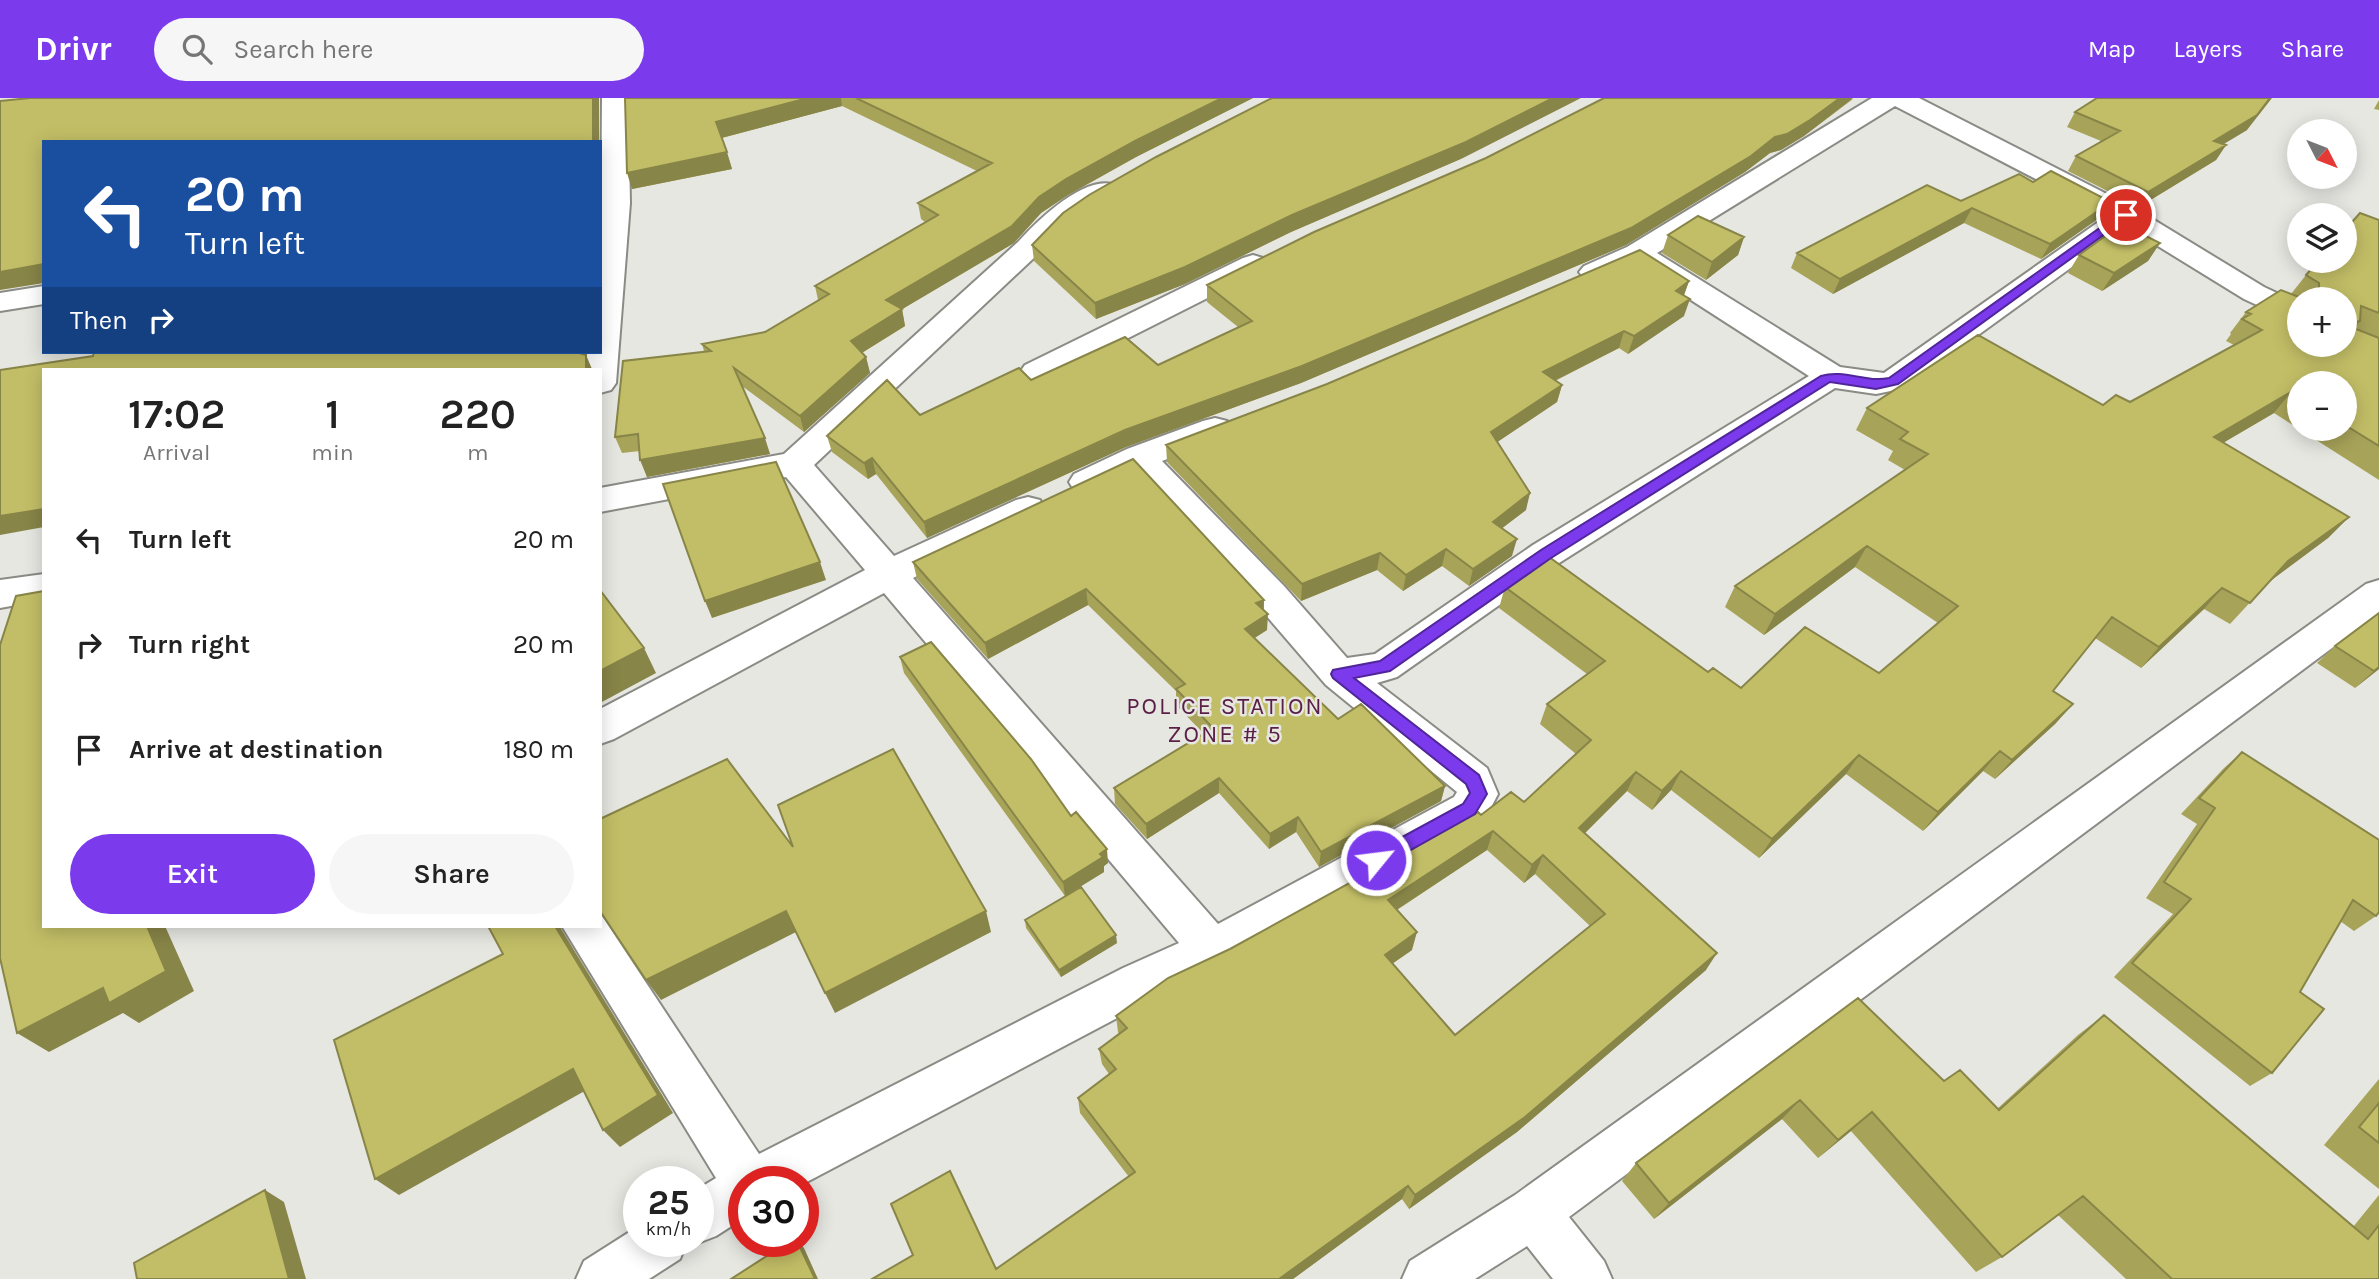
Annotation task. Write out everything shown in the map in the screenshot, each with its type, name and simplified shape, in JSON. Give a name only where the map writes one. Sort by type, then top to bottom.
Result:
[{"type":"street","points":[[602,338],[615,98]]},
{"type":"street","points":[[1564,285],[1637,253],[1890,98]]},
{"type":"street","points":[[1900,98],[2126,215],[2254,293],[2287,310]]},
{"type":"street","points":[[602,500],[794,464],[1028,248],[1053,221],[1124,178]]},
{"type":"street","points":[[1637,253],[1833,377],[1876,385],[1894,381],[2126,215]]},
{"type":"street","points":[[1035,372],[1278,252]]},
{"type":"street","points":[[0,302],[42,295]]},
{"type":"street","points":[[1339,674],[1384,667],[1546,554],[1814,386],[1833,377]]},
{"type":"street","points":[[602,727],[888,574],[1139,457],[1250,415]]},
{"type":"street","points":[[787,1166],[1139,983],[1212,950],[1469,809],[1478,794],[1473,780],[1339,674],[1271,596],[1139,457]]},
{"type":"street","points":[[794,464],[1212,950]]},
{"type":"street","points":[[0,594],[42,587]]},
{"type":"street","points":[[1428,1279],[1533,1213],[2379,594]]},
{"type":"street","points":[[585,928],[737,1166]]},
{"type":"street","points":[[1533,1213],[1586,1279]]},
{"type":"street","points":[[602,1279],[637,1257]]},
{"type":"building","points":[[30,98],[593,98],[593,140],[42,140],[42,264],[0,272],[0,101]]},
{"type":"building","points":[[625,98],[808,98],[716,122],[727,152],[627,173]]},
{"type":"building","points":[[856,98],[1222,98],[1066,179],[1039,197],[1012,226],[886,300],[902,309],[851,341],[866,357],[800,416],[734,368],[765,438],[640,460],[638,434],[615,437],[623,361],[711,351],[702,344],[765,332],[829,294],[815,286],[938,215],[918,203],[992,163]]},
{"type":"building","points":[[1272,98],[1553,98],[1466,142],[1292,215],[1185,267],[1095,303],[1032,245],[1063,213],[1089,195],[1156,157]]},
{"type":"building","points":[[1604,98],[1840,98],[1810,120],[1787,134],[1775,137],[1751,156],[1631,228],[1302,366],[1125,430],[924,522],[872,458],[864,463],[827,436],[887,380],[920,415],[1019,368],[1031,380],[1125,337],[1158,365],[1252,321],[1207,285],[1314,232],[1486,158]]},
{"type":"building","points":[[2097,98],[2270,98],[2257,115],[2214,141],[2226,145],[2148,192],[2076,156],[2120,131],[2075,112]]},
{"type":"building","points":[[2051,171],[2111,202],[2050,244],[1972,208],[1840,279],[1797,253],[1927,185],[1961,201],[2019,174],[2033,182]]},
{"type":"building","points":[[2360,213],[2379,220],[2379,313],[2361,306],[2360,321],[2357,322],[2357,287],[2319,287],[2319,283],[2306,275],[2357,273],[2357,216]]},
{"type":"building","points":[[1698,216],[1744,237],[1712,262],[1668,235]]},
{"type":"building","points":[[2122,224],[2160,243],[2114,273],[2079,255]]},
{"type":"building","points":[[1640,250],[1689,281],[1676,291],[1690,299],[1634,336],[1624,331],[1543,372],[1562,385],[1491,432],[1530,493],[1493,522],[1517,539],[1473,569],[1446,549],[1406,575],[1380,553],[1302,584],[1166,445],[1327,384]]},
{"type":"building","points":[[2281,290],[2287,292],[2287,357],[2357,357],[2357,329],[2379,338],[2379,446],[2357,432],[2357,371],[2287,371],[2287,394],[2214,437],[2349,517],[2288,561],[2250,603],[2222,588],[2159,647],[2112,617],[2053,691],[2073,704],[2012,760],[2000,751],[1938,812],[1859,755],[1772,839],[1681,771],[1662,791],[1636,772],[1579,828],[1717,953],[1525,1117],[1415,1195],[1408,1186],[1279,1279],[872,1279],[913,1255],[891,1204],[950,1171],[996,1269],[1135,1172],[1078,1098],[1116,1069],[1099,1049],[1127,1028],[1116,1016],[1168,978],[1230,949],[1478,812],[1481,815],[1511,792],[1524,802],[1591,740],[1547,704],[1605,661],[1505,587],[1549,557],[1708,672],[1713,668],[1741,688],[1805,627],[1879,673],[1958,606],[1867,546],[1775,614],[1735,586],[1928,454],[1900,439],[1908,432],[1867,408],[1978,335],[2103,405],[2116,395],[2130,402],[2262,330],[2242,319],[2251,314],[2246,312]],"holes":[[[1493,831],[1532,865],[1543,855],[1605,914],[1455,1035],[1385,955],[1417,932],[1388,900]]]},
{"type":"building","points":[[583,354],[586,355],[586,368],[42,368],[42,509],[0,516],[0,370],[93,356]]},
{"type":"building","points":[[1133,459],[1264,600],[1256,603],[1268,614],[1245,629],[1338,719],[1361,704],[1445,786],[1321,852],[1298,817],[1270,834],[1219,778],[1146,824],[1114,788],[1213,728],[1176,689],[1185,684],[1086,589],[985,643],[913,562]]},
{"type":"building","points":[[776,462],[820,562],[705,601],[663,484]]},
{"type":"building","points":[[42,591],[42,928],[148,928],[166,971],[109,1003],[103,988],[17,1033],[0,958],[0,645],[16,596]]},
{"type":"building","points":[[602,593],[644,648],[602,670]]},
{"type":"building","points":[[2379,613],[2379,667],[2374,671],[2335,646]]},
{"type":"building","points":[[931,642],[1031,759],[1071,816],[1076,812],[1107,849],[1100,854],[1103,857],[1063,882],[900,657]]},
{"type":"building","points":[[893,749],[986,911],[825,993],[786,911],[646,980],[602,914],[602,818],[727,759],[793,847],[778,805]]},
{"type":"building","points":[[2242,752],[2379,840],[2379,912],[2376,916],[2353,900],[2300,992],[2324,1009],[2272,1073],[2132,963],[2191,899],[2164,882],[2215,808],[2199,798]]},
{"type":"building","points":[[1081,887],[1116,935],[1059,970],[1025,920]]},
{"type":"building","points":[[489,928],[556,928],[658,1095],[603,1130],[573,1069],[375,1179],[334,1040],[503,954]]},
{"type":"building","points":[[1858,998],[1944,1081],[1960,1070],[1999,1110],[2104,1015],[2368,1239],[2379,1225],[2379,1279],[2172,1279],[2083,1196],[2002,1257],[1872,1112],[1838,1140],[1800,1100],[1669,1203],[1636,1163]]},
{"type":"building","points":[[2379,1103],[2379,1143],[2359,1127]]},
{"type":"building","points":[[265,1190],[289,1279],[137,1279],[134,1263]]},
{"type":"building","points":[[765,1257],[805,1257],[815,1279],[731,1279]]},
{"type":"district","name":"POLICE STATION ZONE # 5","points":[[1225,720]]},
{"type":"route","points":[[1376,860],[1469,809],[1478,794],[1473,780],[1339,674],[1384,667],[1546,554],[1826,379],[1833,377],[1876,385],[1894,381],[2126,215]]}]
